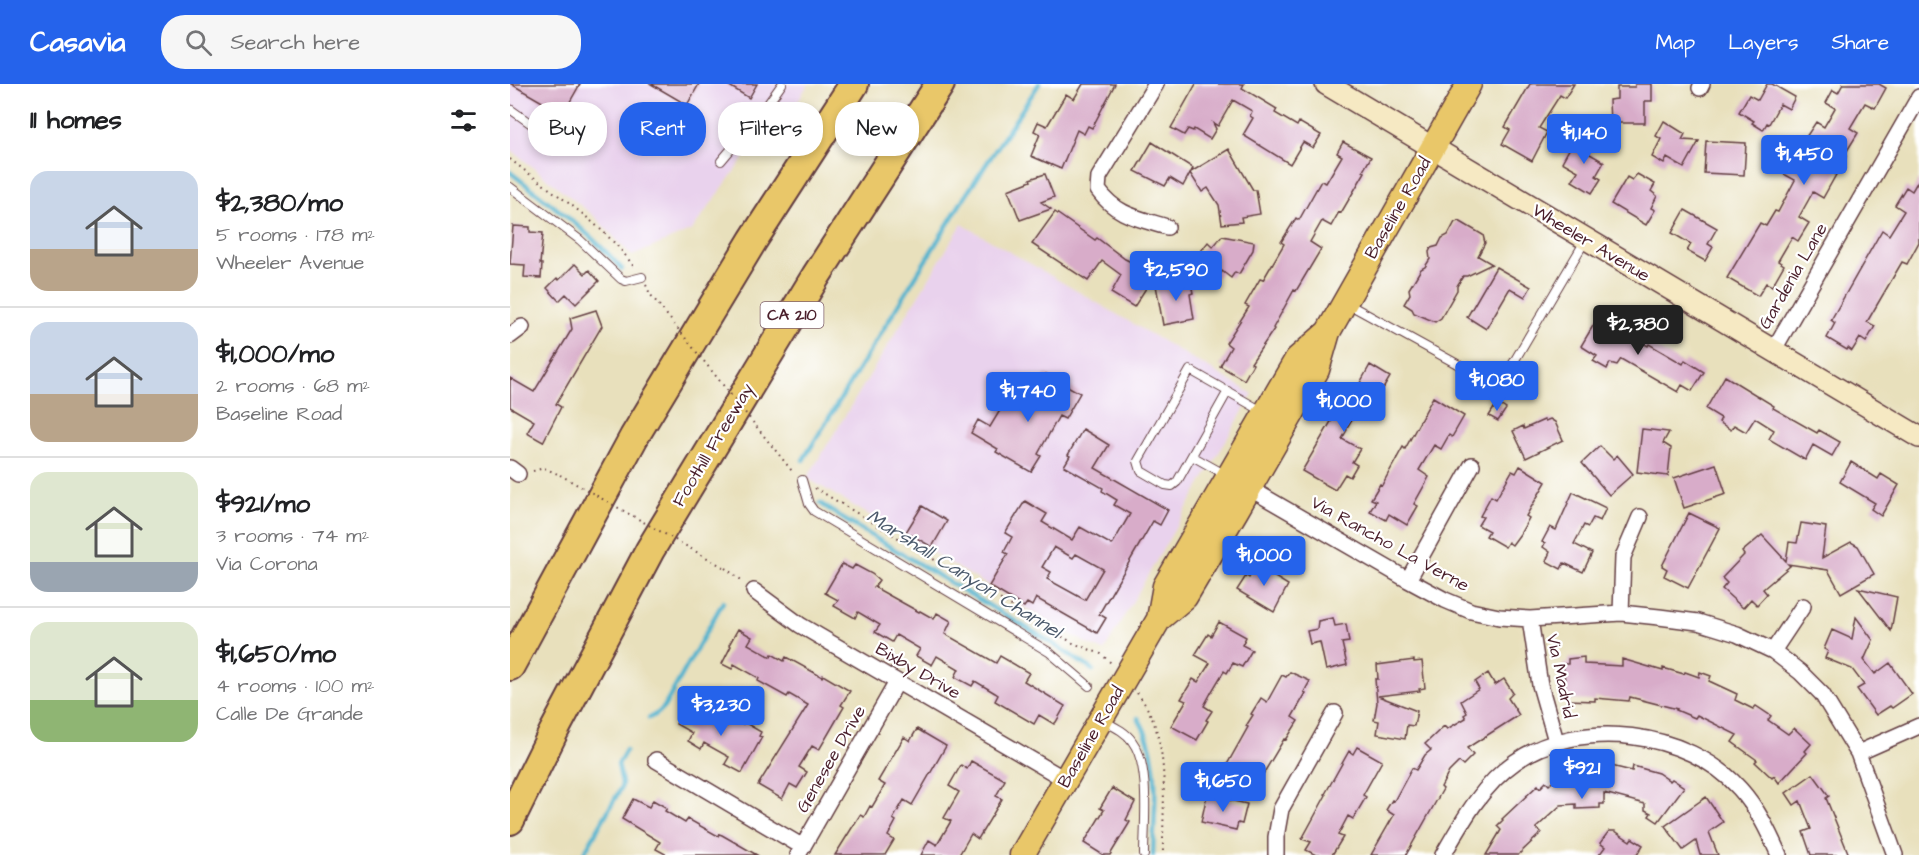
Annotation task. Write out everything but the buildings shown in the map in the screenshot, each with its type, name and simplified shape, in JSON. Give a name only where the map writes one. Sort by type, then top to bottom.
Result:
[{"type":"highway","points":[[510,666],[634,437],[753,240],[854,84]]},
{"type":"highway","points":[[694,337],[724,320],[877,84]]},
{"type":"highway","name":"Foothill Freeway","points":[[510,820],[553,733],[650,550],[816,276],[940,84]]},
{"type":"highway","points":[[510,785],[625,566],[650,550]]},
{"type":"main road","name":"Wheeler Avenue","points":[[1326,84],[1919,437]]},
{"type":"main road","name":"Baseline Road","points":[[1239,482],[1317,370],[1328,332],[1344,301],[1469,84]]},
{"type":"main road","name":"Baseline Road","points":[[1022,855],[1159,619],[1185,597],[1239,482],[1266,413],[1297,359],[1328,332]]},
{"type":"street","points":[[1156,84],[1099,177],[1098,190],[1107,202],[1126,215],[1167,227]]},
{"type":"street","name":"Gardenia Lane","points":[[1773,351],[1919,97]]},
{"type":"street","points":[[1408,580],[1472,465]]},
{"type":"street","name":"Via Rancho La Verne","points":[[1239,482],[1408,580],[1471,611],[1499,617],[1530,619],[1621,613],[1698,622],[1737,634],[1773,651],[1800,672],[1822,694],[1858,753],[1895,855]]},
{"type":"street","points":[[1621,613],[1623,557],[1640,517]]},
{"type":"street","name":"Bixby Drive","points":[[754,591],[800,625],[1066,780]]},
{"type":"street","points":[[1773,651],[1803,606]]},
{"type":"street","name":"Via Madrid","points":[[1530,619],[1540,685],[1556,741]]},
{"type":"street","name":"Genesee Drive","points":[[800,851],[897,682]]},
{"type":"street","points":[[1276,855],[1276,837],[1281,809],[1335,712]]},
{"type":"street","points":[[1858,753],[1919,726]]},
{"type":"street","points":[[1443,855],[1466,814],[1488,787],[1515,762],[1556,741],[1596,735],[1640,738],[1678,747],[1713,764],[1739,787],[1760,814],[1779,855]]},
{"type":"street","points":[[656,760],[800,851]]},
{"type":"lane","points":[[721,161],[760,115],[782,84]]},
{"type":"lane","points":[[510,109],[528,122]]},
{"type":"lane","points":[[510,187],[580,240],[621,279],[644,281]]},
{"type":"lane","points":[[1344,301],[1499,387],[1585,240]]},
{"type":"lane","points":[[1228,391],[1177,482],[1172,486],[1141,471],[1138,461],[1190,370],[1228,391],[1266,413]]},
{"type":"lane","points":[[1192,456],[1239,482]]},
{"type":"lane","points":[[802,480],[809,504],[814,512],[1049,652],[1089,686]]},
{"type":"lane","points":[[1101,719],[1125,734],[1133,742],[1139,754],[1144,775],[1144,855]]},
{"type":"path","points":[[510,159],[597,227],[631,261]]},
{"type":"path","points":[[644,281],[650,294],[792,471],[802,480],[1062,637],[1080,647],[1105,656],[1144,701],[1160,746],[1164,784],[1163,855]]},
{"type":"path","points":[[514,471],[543,468],[560,475],[734,573],[754,591]]},
{"type":"shaded area","points":[[510,84],[808,84],[797,102],[718,102],[718,156],[745,156],[692,230],[632,256],[594,216],[510,149]]},
{"type":"shaded area","points":[[962,224],[1253,394],[1104,651],[1024,607],[807,478]]},
{"type":"waterway","points":[[803,460],[962,201],[1039,84]]},
{"type":"waterway","name":"Marshall Canyon Channel","points":[[510,172],[582,230],[622,269]]},
{"type":"waterway","name":"Marshall Canyon Channel","points":[[820,503],[1093,670]]},
{"type":"waterway","points":[[649,718],[664,707],[723,602]]},
{"type":"waterway","name":"Marshall Canyon Channel","points":[[1138,718],[1146,733],[1154,767],[1153,855]]},
{"type":"waterway","points":[[583,855],[621,788],[618,764],[626,750]]}]
